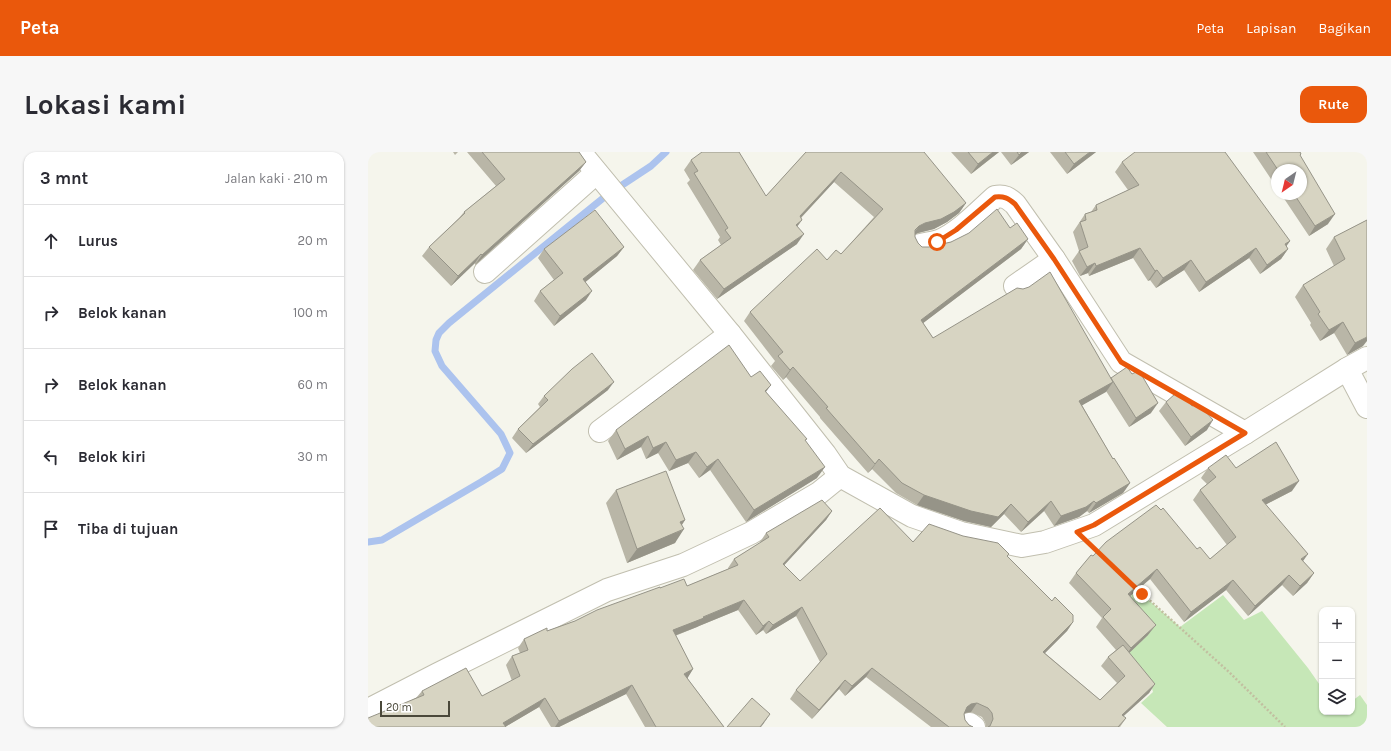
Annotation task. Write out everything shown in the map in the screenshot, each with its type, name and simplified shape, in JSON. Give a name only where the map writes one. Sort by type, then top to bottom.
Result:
[{"type":"street","points":[[580,152],[598,176],[730,334],[825,454],[840,476],[912,516],[961,533],[1022,546],[1034,545],[1077,532],[1094,525],[1367,358]]},
{"type":"street","points":[[485,272],[598,176]]},
{"type":"street","points":[[920,245],[937,242],[947,237],[995,197],[1001,196],[1007,198],[1015,204],[1054,259],[1121,362],[1245,433]]},
{"type":"street","points":[[1015,286],[1054,259]]},
{"type":"street","points":[[600,431],[730,334]]},
{"type":"street","points":[[1347,369],[1367,407]]},
{"type":"street","points":[[368,710],[607,590],[683,565],[751,533],[819,493],[840,476]]},
{"type":"path","points":[[1131,583],[1229,672],[1286,727]]},
{"type":"green space","points":[[1137,590],[1180,627],[1223,595],[1244,620],[1262,611],[1308,668],[1319,684],[1319,715],[1355,715],[1355,699],[1360,695],[1367,705],[1367,727],[1167,727],[1141,703],[1153,692],[1150,681],[1101,624]]},
{"type":"building","points":[[482,152],[579,152],[586,162],[458,276],[429,247],[465,213],[464,212],[505,179]]},
{"type":"building","points":[[702,152],[739,152],[766,196],[806,152],[924,152],[966,203],[941,219],[925,223],[915,230],[915,237],[922,247],[951,242],[969,233],[997,209],[1010,228],[1017,223],[1028,239],[921,320],[933,338],[1017,288],[1023,289],[1029,287],[1050,272],[1113,382],[1079,401],[1113,459],[1114,458],[1130,483],[1096,503],[1094,501],[1086,507],[1061,516],[1051,501],[1028,522],[1011,504],[998,517],[971,511],[924,495],[902,483],[879,459],[875,464],[826,408],[828,407],[793,367],[790,370],[778,356],[783,352],[750,312],[817,249],[827,260],[836,250],[841,254],[883,209],[841,172],[800,216],[802,220],[796,225],[804,234],[724,289],[700,260],[731,238],[725,230],[728,228],[694,173],[698,171],[691,160]]},
{"type":"building","points":[[968,152],[993,152],[978,164]]},
{"type":"building","points":[[1065,152],[1090,152],[1074,164]]},
{"type":"building","points":[[1135,152],[1225,152],[1290,241],[1285,244],[1288,249],[1267,265],[1256,248],[1206,282],[1191,260],[1163,278],[1157,270],[1155,271],[1140,248],[1096,266],[1095,263],[1087,267],[1079,251],[1088,247],[1080,222],[1086,220],[1085,214],[1097,210],[1096,205],[1139,185],[1122,162]]},
{"type":"building","points":[[1266,152],[1300,152],[1300,155],[1305,164],[1274,164]]},
{"type":"building","points":[[1307,167],[1335,214],[1315,226],[1298,200],[1307,200]]},
{"type":"building","points":[[595,210],[624,247],[583,279],[592,291],[560,316],[540,291],[563,273],[544,249]]},
{"type":"building","points":[[1367,220],[1367,337],[1355,343],[1343,322],[1329,330],[1318,314],[1320,312],[1303,285],[1345,259],[1334,237]]},
{"type":"building","points":[[729,345],[751,377],[760,371],[771,385],[765,391],[807,439],[805,440],[825,467],[754,510],[718,459],[707,467],[696,452],[676,460],[666,442],[653,448],[648,436],[625,449],[616,430]]},
{"type":"building","points":[[592,353],[614,382],[533,444],[518,429],[548,400],[544,396],[572,369]]},
{"type":"building","points":[[1127,367],[1132,374],[1136,372],[1141,374],[1158,403],[1136,418],[1111,378]]},
{"type":"building","points":[[1175,394],[1190,403],[1192,406],[1194,405],[1206,412],[1213,420],[1191,437],[1166,402]]},
{"type":"building","points":[[1276,442],[1299,481],[1262,500],[1308,554],[1301,559],[1314,573],[1300,586],[1289,575],[1255,606],[1233,580],[1191,612],[1157,569],[1128,594],[1156,625],[1131,648],[1103,617],[1111,609],[1076,573],[1091,555],[1093,556],[1106,542],[1156,505],[1161,510],[1163,508],[1197,549],[1200,547],[1210,559],[1236,537],[1200,490],[1216,477],[1208,468],[1226,455],[1236,468]]},
{"type":"building","points":[[666,471],[685,520],[680,522],[684,529],[637,549],[616,490]]},
{"type":"building","points":[[822,500],[832,511],[783,564],[800,581],[880,508],[913,542],[929,524],[963,536],[998,543],[1009,554],[1007,556],[1052,601],[1055,597],[1073,615],[1073,622],[1043,652],[1100,700],[1125,676],[1108,657],[1123,645],[1155,684],[1122,715],[1126,718],[1118,727],[988,727],[993,719],[992,713],[988,708],[977,703],[971,704],[967,707],[964,714],[965,720],[973,727],[949,727],[872,668],[852,686],[845,680],[819,710],[796,690],[827,654],[802,607],[773,625],[769,621],[763,626],[744,600],[673,630],[693,669],[684,674],[724,727],[656,727],[632,685],[559,721],[545,698],[503,723],[506,727],[368,727],[368,718],[424,695],[422,691],[466,668],[482,696],[520,676],[512,656],[528,650],[524,639],[547,628],[547,631],[575,621],[597,610],[660,587],[684,579],[687,586],[738,565],[734,559],[769,537],[766,533]]},
{"type":"building","points":[[752,698],[770,714],[760,727],[727,727]]},
{"type":"waterway","points":[[368,542],[382,540],[502,469],[510,453],[501,434],[442,366],[435,351],[436,340],[439,333],[449,323],[607,195],[651,166],[666,152]]},
{"type":"route","points":[[937,242],[947,237],[995,197],[1001,196],[1007,198],[1015,204],[1054,259],[1094,322],[1124,365],[1245,433],[1094,525],[1077,532],[1142,594]]}]
